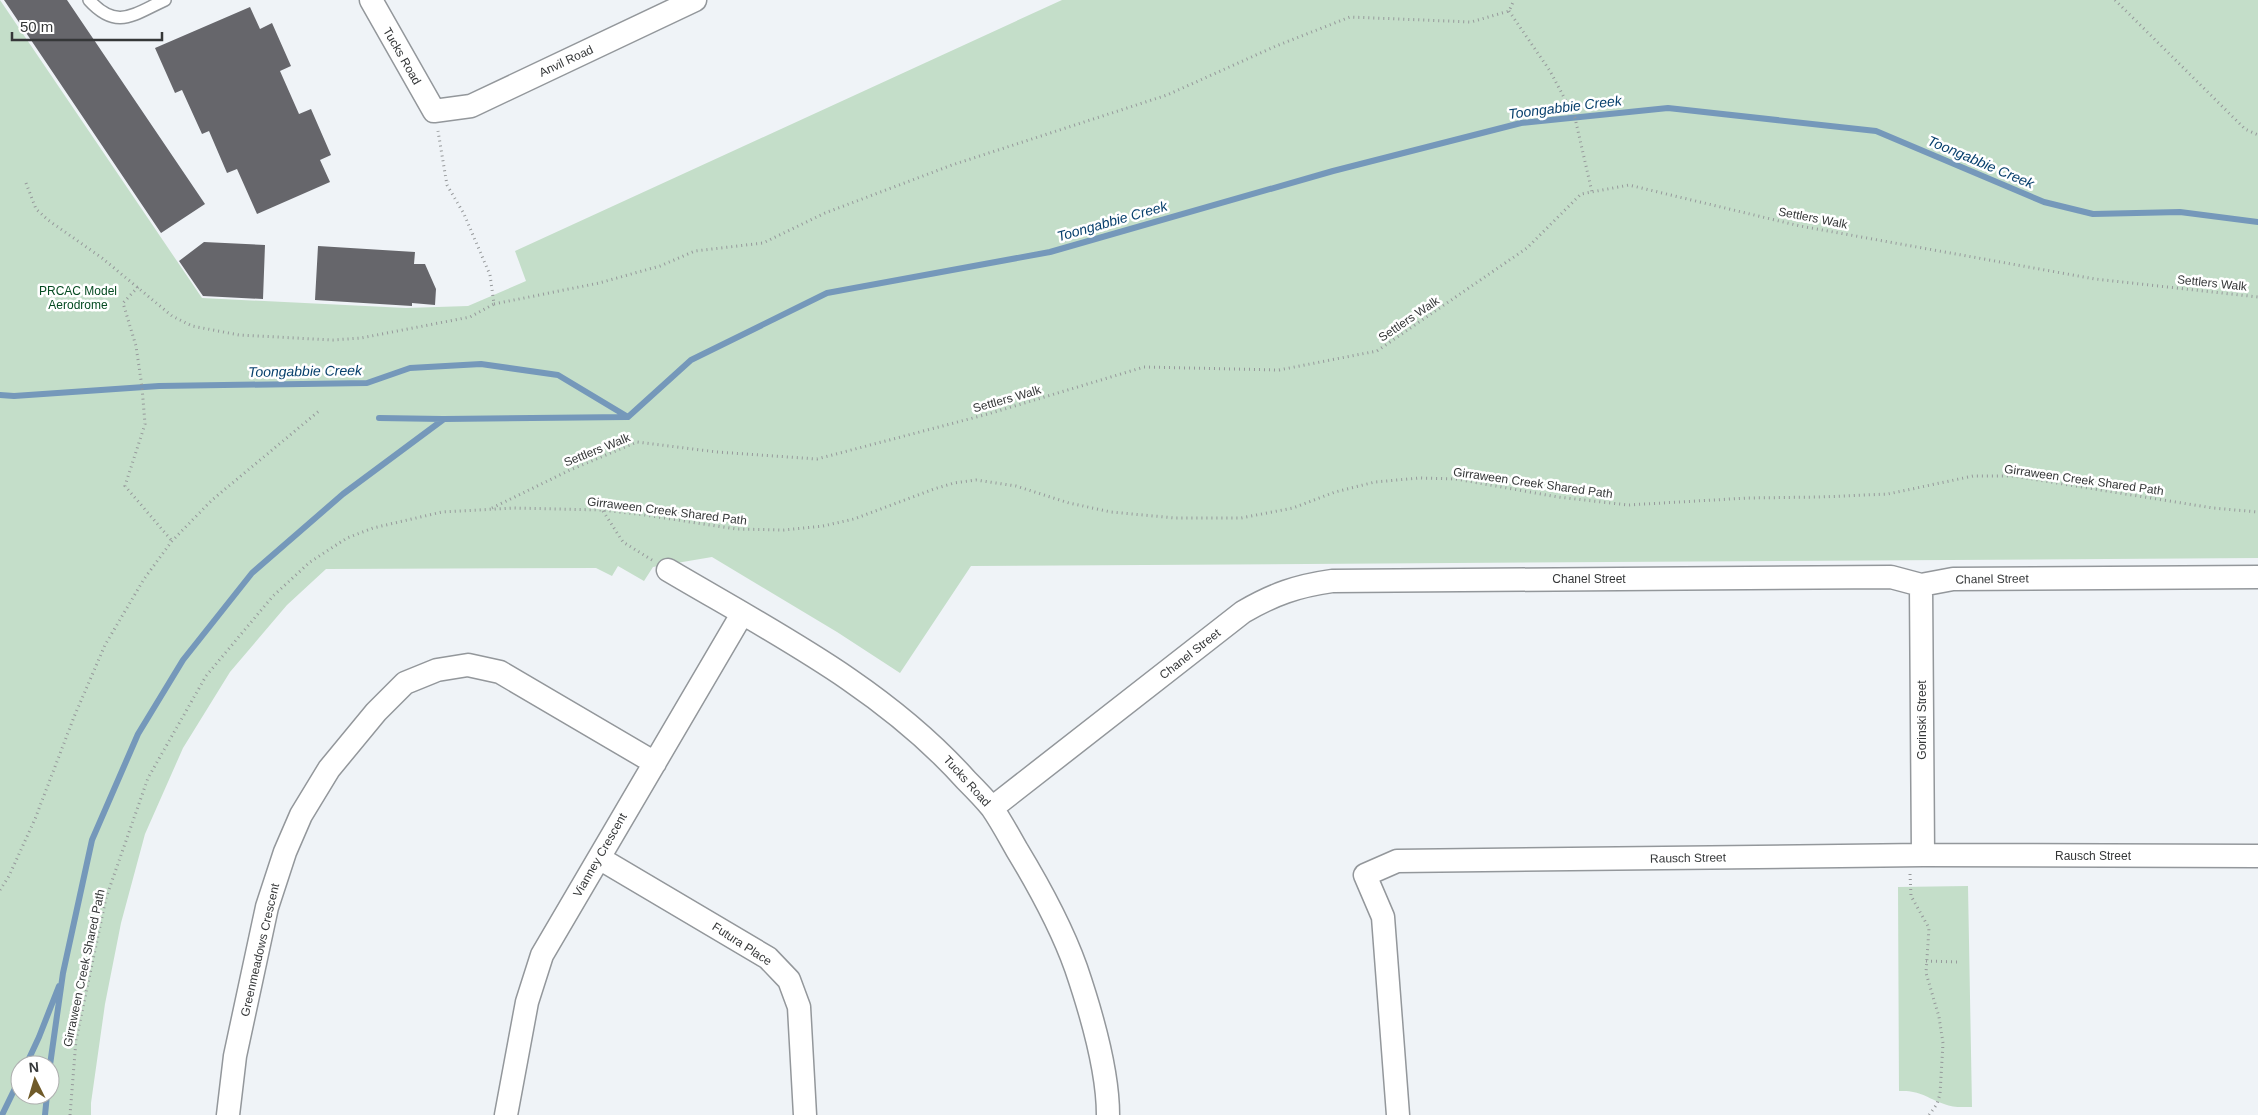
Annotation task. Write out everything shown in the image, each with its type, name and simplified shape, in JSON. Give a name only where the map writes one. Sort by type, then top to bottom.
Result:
[{"type":"street","name":"Tucks Road","points":[[371,0],[434,110]]},
{"type":"street","name":"Anvil Road","points":[[434,110],[471,106],[695,0]]},
{"type":"street","name":"Tucks Road","points":[[668,570],[813,654],[893,710],[945,756],[992,808],[1046,898],[1069,948],[1089,1006],[1100,1060],[1108,1115]]},
{"type":"street","name":"Chanel Street","points":[[992,808],[1243,612],[1270,596],[1304,585],[1332,581],[1891,577],[1921,585],[1953,579],[2258,577]]},
{"type":"street","name":"Gorinski Street","points":[[1916,855],[1921,585]]},
{"type":"street","name":"Vianney Crescent","points":[[506,1115],[527,1002],[542,955],[742,614]]},
{"type":"street","name":"Greenmeadows Crescent","points":[[228,1115],[235,1056],[267,907],[285,852],[301,815],[329,769],[376,712],[405,683],[437,670],[468,665],[500,672],[655,763]]},
{"type":"street","name":"Rausch Street","points":[[1398,1115],[1383,917],[1365,875],[1397,861],[1916,855],[2258,856]]},
{"type":"street","name":"Futura Place","points":[[599,858],[768,958],[789,980],[798,1006],[805,1115]]},
{"type":"lane","points":[[89,0],[100,12],[114,18],[126,17],[165,0]]},
{"type":"path","points":[[1509,12],[1514,0]]},
{"type":"path","points":[[2115,0],[2245,130],[2258,135]]},
{"type":"path","points":[[1509,12],[1550,71],[1574,118],[1592,192]]},
{"type":"path","points":[[26,183],[36,209],[58,228],[102,258],[172,316],[192,326],[239,334],[333,340],[361,338],[470,317],[494,304],[599,283],[660,266],[695,251],[763,243],[826,214],[952,165],[1167,95],[1276,46],[1350,17],[1471,22],[1509,12]]},
{"type":"path","points":[[434,110],[447,185],[464,214],[490,275],[494,304]]},
{"type":"path","name":"Settlers Walk","points":[[489,509],[570,470],[637,442],[717,452],[817,459],[988,414],[1144,367],[1279,370],[1377,351],[1527,248],[1581,194],[1629,185],[1800,226],[2085,277],[2258,297]]},
{"type":"path","points":[[138,287],[123,304],[136,346],[145,424],[125,486],[172,540]]},
{"type":"path","points":[[0,890],[9,876],[35,820],[74,717],[105,645],[144,579],[172,540],[212,500],[318,411]]},
{"type":"path","name":"Girraween Creek Shared Path","points":[[70,1115],[76,1040],[106,898],[148,778],[206,676],[273,596],[310,562],[347,538],[373,528],[442,512],[489,509],[602,510],[736,529],[784,530],[823,526],[854,519],[954,482],[976,480],[1016,486],[1069,503],[1112,512],[1175,518],[1241,518],[1293,508],[1335,492],[1375,482],[1419,478],[1456,479],[1558,498],[1628,505],[1748,498],[1888,494],[1973,476],[2013,476],[2213,508],[2258,512]]},
{"type":"path","points":[[602,510],[623,542],[668,570]]},
{"type":"path","points":[[1916,855],[1911,896],[1929,928],[1926,973],[1939,1017],[1943,1042],[1940,1094],[1937,1104],[1929,1115]]},
{"type":"path","points":[[1926,961],[1959,962]]},
{"type":"green space","name":"PRCAC Model Aerodrome","points":[[0,0],[202,298],[406,308],[468,306],[526,281],[515,251],[1062,0],[2258,0],[2258,558],[971,566],[900,673],[837,632],[712,557],[653,567],[644,581],[618,566],[612,576],[596,568],[326,569],[287,605],[230,672],[183,748],[145,834],[121,923],[105,1004],[91,1103],[91,1115],[0,1115]]},
{"type":"green space","points":[[1968,886],[1972,1107],[1958,1107],[1947,1105],[1917,1093],[1899,1091],[1898,887]]},
{"type":"building","points":[[4,0],[67,0],[205,204],[161,233]]},
{"type":"building","points":[[250,7],[260,29],[272,23],[291,66],[280,71],[299,114],[311,109],[331,155],[320,160],[330,182],[257,214],[237,169],[227,173],[209,131],[202,134],[182,90],[175,93],[155,48]]},
{"type":"building","points":[[204,242],[265,245],[263,299],[203,296],[179,261]]},
{"type":"building","points":[[318,246],[415,252],[414,264],[425,264],[436,289],[435,305],[412,303],[412,306],[315,300]]},
{"type":"waterway","name":"Toongabbie Creek","points":[[0,395],[14,396],[159,386],[367,383],[410,368],[481,364],[558,375],[628,417],[691,360],[827,293],[1050,252],[1333,171],[1521,123],[1668,108],[1876,131],[2044,202],[2093,214],[2180,212],[2258,222]]},
{"type":"waterway","points":[[51,1055],[63,973],[92,840],[138,734],[183,660],[252,573],[343,494],[444,419],[627,417]]},
{"type":"waterway","points":[[379,418],[443,419]]},
{"type":"waterway","points":[[31,1055],[59,986]]},
{"type":"waterway","points":[[2,1115],[10,1099]]},
{"type":"waterway","points":[[45,1115],[46,1105]]}]
